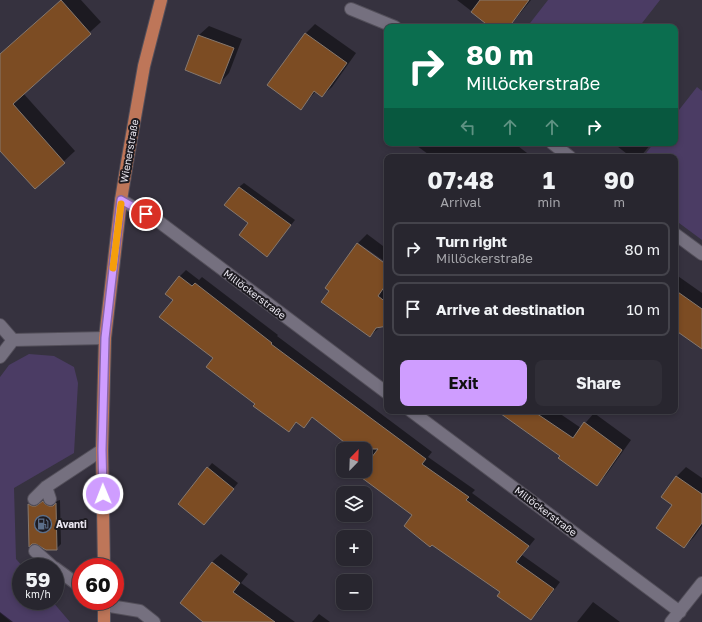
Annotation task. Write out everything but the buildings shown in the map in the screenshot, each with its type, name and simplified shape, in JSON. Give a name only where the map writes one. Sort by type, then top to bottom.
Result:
[{"type":"main road","name":"Wienerstraße","points":[[104,558],[102,450],[105,338],[121,200],[144,66],[161,0]]},
{"type":"main road","points":[[103,610],[104,622]]},
{"type":"street","points":[[351,9],[388,24]]},
{"type":"street","points":[[556,146],[566,154]]},
{"type":"street","name":"Millöckerstraße","points":[[121,200],[158,221],[384,391]]},
{"type":"street","points":[[678,236],[702,254]]},
{"type":"street","points":[[0,325],[13,340]]},
{"type":"street","points":[[13,340],[105,338]]},
{"type":"street","points":[[0,357],[13,340]]},
{"type":"street","name":"Millöckerstraße","points":[[416,414],[680,612]]},
{"type":"street","points":[[34,499],[46,487],[102,450]]},
{"type":"street","points":[[46,487],[50,499]]},
{"type":"street","points":[[51,550],[52,558]]},
{"type":"street","points":[[35,551],[43,558]]},
{"type":"street","points":[[671,622],[702,583]]},
{"type":"street","points":[[124,607],[140,611],[154,622]]},
{"type":"shaded area","points":[[548,0],[660,0],[641,24],[529,24]]},
{"type":"shaded area","points":[[697,87],[702,91],[702,240],[678,222],[678,154],[645,154],[652,146],[678,146],[678,111]]},
{"type":"shaded area","points":[[29,354],[54,356],[74,367],[78,383],[74,453],[14,488],[16,558],[12,558],[12,610],[60,610],[70,622],[11,622],[0,613],[0,377],[9,365]]},
{"type":"slow traffic","points":[[113,268],[121,204]]},
{"type":"place","name":"Avanti","points":[[43,524]]},
{"type":"route","points":[[103,494],[102,450],[105,338],[121,200],[146,214]]}]
